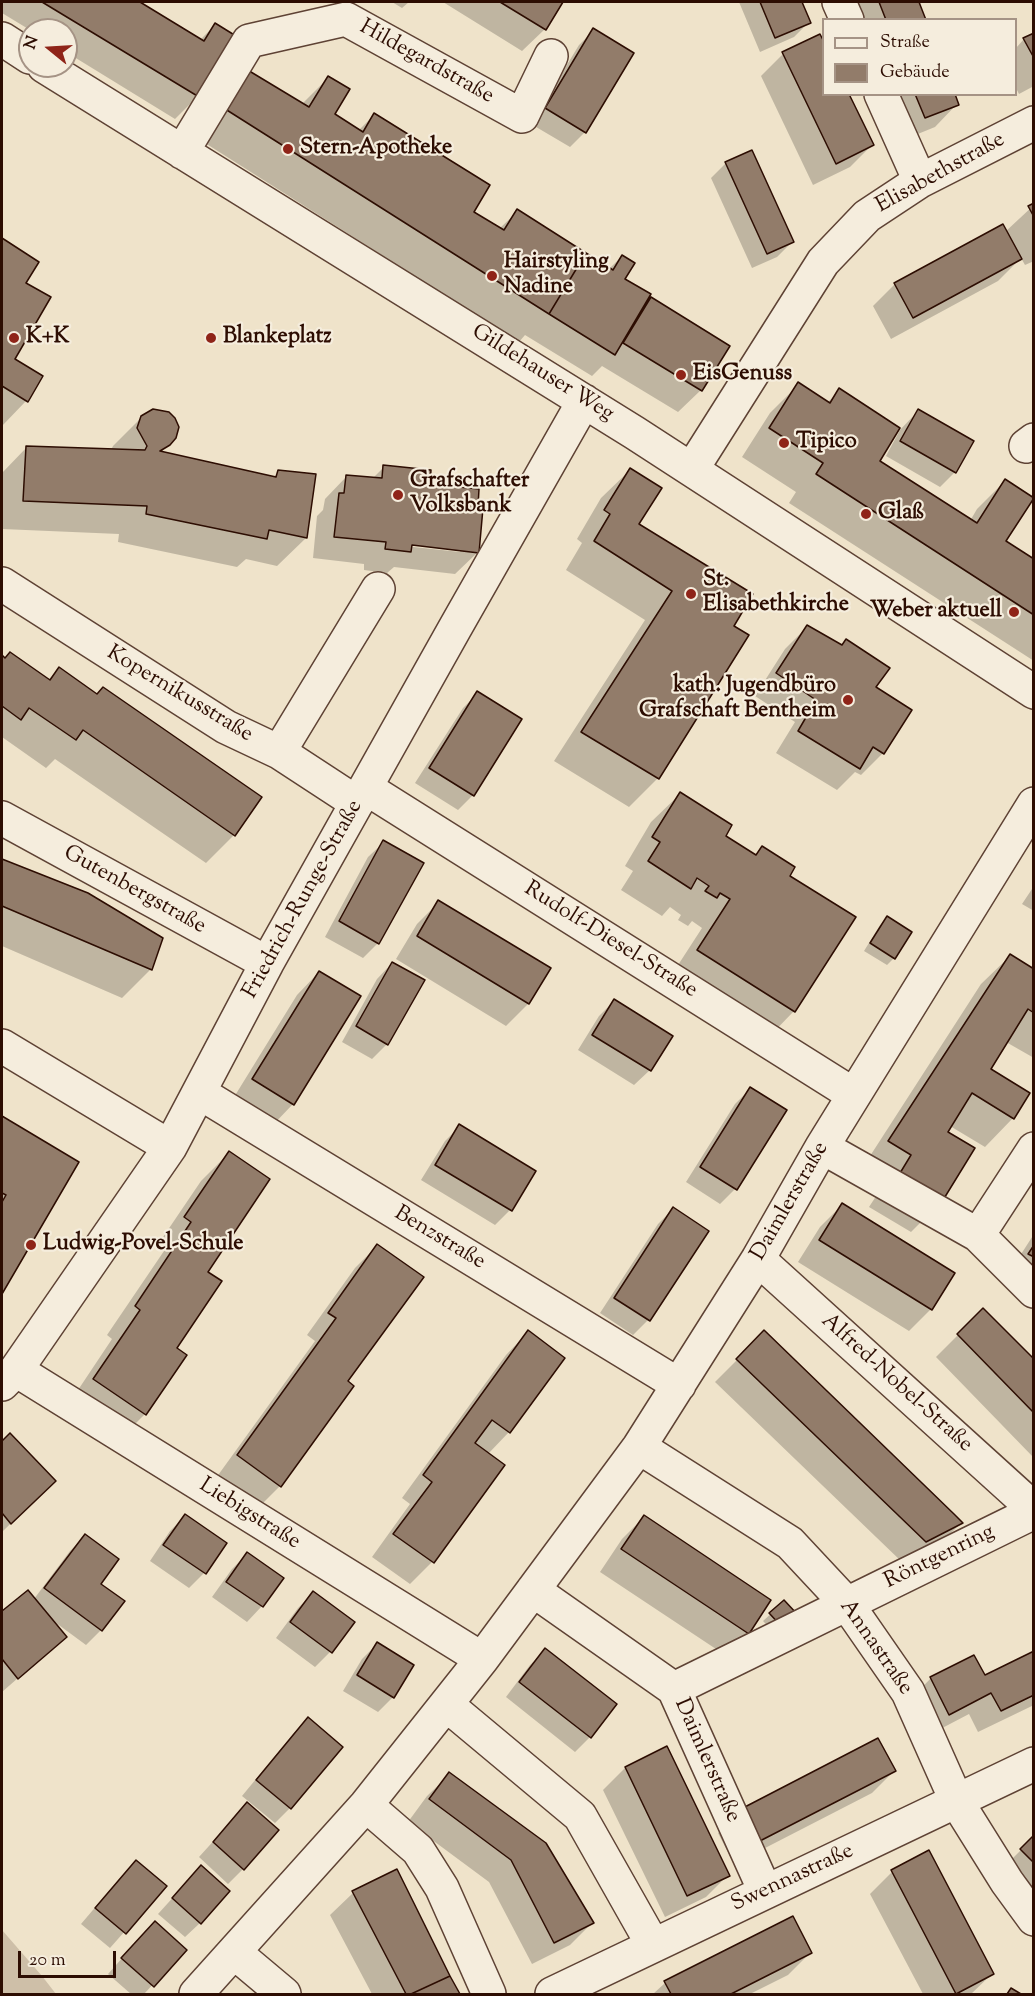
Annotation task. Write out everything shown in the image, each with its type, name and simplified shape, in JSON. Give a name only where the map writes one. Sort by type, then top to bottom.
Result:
[{"type":"street","points":[[838,2],[846,18]]},
{"type":"street","name":"Hildegardstraße","points":[[182,152],[249,41],[339,10],[522,116],[551,57]]},
{"type":"street","points":[[2,39],[18,49]]},
{"type":"street","name":"Gildehauser Weg","points":[[63,78],[692,469],[1034,692]]},
{"type":"street","points":[[882,96],[921,181]]},
{"type":"street","name":"Elisabethstraße","points":[[692,469],[823,262],[867,216],[921,181],[1034,123]]},
{"type":"street","name":"Friedrich-Runge-Straße","points":[[9,1377],[170,1147],[200,1094],[267,963],[584,401]]},
{"type":"street","name":"Kopernikusstraße","points":[[2,585],[226,728],[279,752],[362,795]]},
{"type":"street","points":[[279,752],[378,589]]},
{"type":"street","name":"Rudolf-Diesel-Straße","points":[[362,795],[854,1095]]},
{"type":"street","name":"Daimlerstraße","points":[[196,1995],[366,1805],[447,1705],[639,1447],[758,1258],[822,1147],[1034,804]]},
{"type":"street","name":"Gutenbergstraße","points":[[2,818],[267,963]]},
{"type":"street","points":[[2,1046],[170,1147]]},
{"type":"street","name":"Benzstraße","points":[[200,1094],[679,1385]]},
{"type":"street","points":[[822,1147],[978,1235],[1034,1290]]},
{"type":"street","points":[[978,1235],[1034,1149]]},
{"type":"street","name":"Alfred-Nobel-Straße","points":[[758,1258],[1034,1511]]},
{"type":"street","name":"Liebigstraße","points":[[9,1377],[482,1659]]},
{"type":"street","name":"Annastraße","points":[[639,1447],[790,1543],[847,1604],[908,1692],[957,1802],[1007,1882],[1034,1918]]},
{"type":"street","name":"Röntgenring","points":[[674,1689],[1034,1511]]},
{"type":"street","name":"Daimlerstraße","points":[[533,1590],[674,1689],[765,1891]]},
{"type":"street","points":[[447,1705],[580,1816],[653,1945]]},
{"type":"street","name":"Swennastraße","points":[[552,1995],[1034,1764]]},
{"type":"street","points":[[366,1805],[418,1850],[442,1888],[489,1995]]},
{"type":"street","points":[[234,1952],[284,1995]]},
{"type":"shaded area","points":[[2,1930],[42,1976],[56,1994],[2,1994]]},
{"type":"building","points":[[42,2],[140,2],[204,41],[215,23],[236,36],[199,97],[78,24],[78,18],[68,18]]},
{"type":"building","points":[[500,2],[563,2],[546,30]]},
{"type":"building","points":[[760,2],[802,2],[811,23],[775,38]]},
{"type":"building","points":[[879,2],[919,2],[925,18],[885,18]]},
{"type":"building","points":[[593,28],[634,53],[586,133],[545,108]]},
{"type":"building","points":[[1034,33],[1034,58],[1023,38]]},
{"type":"building","points":[[820,34],[822,38],[822,96],[850,96],[874,145],[836,164],[782,52]]},
{"type":"building","points":[[246,69],[309,107],[328,76],[350,89],[335,114],[363,132],[374,113],[490,185],[474,212],[504,230],[517,209],[586,253],[549,314],[222,107]]},
{"type":"building","points":[[916,96],[956,96],[959,105],[925,118]]},
{"type":"building","points":[[752,150],[794,242],[767,254],[725,162]]},
{"type":"building","points":[[1034,203],[1034,217],[1028,206]]},
{"type":"building","points":[[1003,224],[1022,259],[913,318],[894,283]]},
{"type":"building","name":"K+K","points":[[2,238],[39,262],[26,283],[51,297],[15,359],[43,376],[28,402],[2,386]]},
{"type":"building","points":[[586,253],[613,270],[622,255],[635,263],[625,279],[651,294],[615,355],[549,314]]},
{"type":"building","points":[[651,297],[730,346],[702,391],[623,343]]},
{"type":"building","points":[[798,382],[830,403],[839,388],[900,428],[880,461],[977,523],[1005,479],[1034,498],[1006,541],[1034,559],[1034,615],[816,474],[823,463],[769,428]]},
{"type":"building","points":[[153,409],[169,412],[179,427],[176,438],[160,451],[276,477],[278,470],[316,474],[307,538],[269,530],[267,539],[146,514],[147,506],[23,501],[26,446],[145,450],[147,446],[137,428],[141,416]]},
{"type":"building","points":[[918,409],[974,441],[956,473],[900,441]]},
{"type":"building","points":[[383,465],[431,470],[430,484],[479,489],[478,507],[483,508],[479,553],[412,545],[411,552],[385,549],[386,542],[334,537],[339,493],[344,493],[346,475],[382,478]]},
{"type":"building","points":[[630,468],[662,488],[639,524],[753,594],[734,626],[749,635],[659,779],[581,732],[672,591],[594,541],[610,514],[604,510]]},
{"type":"building","points":[[807,625],[842,645],[846,639],[890,668],[876,687],[912,710],[884,754],[873,747],[860,769],[798,731],[816,700],[776,673]]},
{"type":"building","points":[[10,652],[50,680],[59,667],[97,694],[103,687],[262,797],[235,836],[83,730],[76,740],[29,708],[21,720],[2,706],[2,655],[5,658]]},
{"type":"building","points":[[477,691],[522,719],[474,796],[429,768]]},
{"type":"building","points":[[680,792],[732,825],[726,836],[756,855],[762,846],[795,867],[790,876],[856,917],[795,1012],[697,950],[730,899],[720,893],[717,898],[705,891],[709,886],[697,878],[691,889],[648,861],[660,842],[652,837]]},
{"type":"building","points":[[383,840],[424,863],[379,944],[339,921]]},
{"type":"building","points":[[2,859],[88,893],[163,938],[152,970],[2,906]]},
{"type":"building","points":[[438,900],[551,968],[529,1004],[417,936]]},
{"type":"building","points":[[887,916],[912,932],[895,959],[870,943]]},
{"type":"building","points":[[1010,954],[1034,969],[1034,1013],[1028,1009],[991,1069],[1030,1093],[1014,1119],[972,1093],[948,1132],[975,1148],[940,1205],[897,1178],[911,1155],[888,1141]]},
{"type":"building","points":[[392,962],[425,980],[388,1045],[356,1026]]},
{"type":"building","points":[[319,971],[361,996],[294,1105],[252,1079]]},
{"type":"building","points":[[614,999],[673,1036],[651,1071],[592,1035]]},
{"type":"building","points":[[750,1087],[787,1110],[737,1190],[700,1167]]},
{"type":"building","points":[[2,1116],[79,1162],[2,1294],[2,1202],[6,1195],[2,1193]]},
{"type":"building","points":[[459,1124],[536,1171],[512,1211],[435,1165]]},
{"type":"building","points":[[229,1151],[270,1179],[208,1272],[222,1281],[177,1348],[187,1355],[146,1415],[93,1379],[140,1310],[135,1306],[191,1222],[184,1217]]},
{"type":"building","points":[[842,1203],[955,1273],[932,1310],[819,1240]]},
{"type":"building","points":[[673,1207],[709,1231],[650,1321],[614,1298]]},
{"type":"building","points":[[377,1244],[424,1277],[348,1381],[354,1386],[281,1487],[237,1455],[336,1318],[328,1313]]},
{"type":"building","points":[[1034,1245],[1034,1257],[1028,1254]]},
{"type":"building","points":[[983,1308],[1034,1359],[1034,1413],[957,1334]]},
{"type":"building","points":[[528,1330],[565,1358],[510,1433],[492,1420],[475,1443],[505,1465],[434,1563],[393,1534],[432,1482],[423,1475]]},
{"type":"building","points":[[764,1330],[963,1523],[926,1542],[736,1359]]},
{"type":"building","points":[[10,1433],[56,1481],[11,1524],[2,1513],[2,1441]]},
{"type":"building","points":[[185,1514],[227,1543],[206,1574],[163,1545]]},
{"type":"building","points":[[644,1515],[771,1600],[749,1634],[621,1549]]},
{"type":"building","points":[[85,1534],[119,1559],[101,1584],[125,1601],[102,1631],[44,1588]]},
{"type":"building","points":[[247,1552],[284,1578],[263,1607],[226,1582]]},
{"type":"building","points":[[28,1590],[67,1637],[18,1679],[2,1659],[2,1611]]},
{"type":"building","points":[[313,1591],[355,1622],[332,1653],[290,1622]]},
{"type":"building","points":[[784,1600],[798,1615],[783,1628],[769,1613]]},
{"type":"building","points":[[377,1642],[414,1665],[394,1698],[357,1675]]},
{"type":"building","points":[[545,1648],[617,1704],[591,1738],[519,1682]]},
{"type":"building","points":[[1034,1651],[1034,1695],[1001,1711],[991,1693],[949,1715],[930,1677],[974,1655],[985,1675]]},
{"type":"building","points":[[308,1717],[343,1747],[291,1809],[256,1780]]},
{"type":"building","points":[[878,1738],[896,1771],[756,1843],[739,1810]]},
{"type":"building","points":[[667,1746],[730,1876],[687,1896],[625,1767]]},
{"type":"building","points":[[449,1772],[546,1843],[594,1923],[554,1943],[511,1860],[429,1799]]},
{"type":"building","points":[[247,1802],[279,1830],[244,1870],[213,1842]]},
{"type":"building","points":[[1034,1835],[1034,1863],[1020,1849]]},
{"type":"building","points":[[929,1850],[994,1974],[956,1994],[891,1870]]},
{"type":"building","points":[[136,1860],[167,1886],[126,1934],[95,1908]]},
{"type":"building","points":[[201,1865],[230,1891],[201,1924],[172,1898]]},
{"type":"building","points":[[397,1869],[450,1976],[411,1994],[406,1994],[352,1891]]},
{"type":"building","points":[[793,1916],[812,1953],[731,1994],[671,1994],[664,1981]]},
{"type":"building","points":[[155,1921],[187,1950],[154,1987],[121,1958]]},
{"type":"building","points":[[450,1976],[460,1994],[411,1994]]},
{"type":"building","points":[[1011,1988],[1021,1994],[1007,1994]]},
{"type":"place","name":"Stern-Apotheke","points":[[288,149]]},
{"type":"place","name":"Hairstyling Nadine","points":[[492,276]]},
{"type":"place","name":"K+K","points":[[14,338]]},
{"type":"place","name":"Blankeplatz","points":[[211,338]]},
{"type":"place","name":"EisGenuss","points":[[681,375]]},
{"type":"place","name":"Tipico","points":[[784,443]]},
{"type":"place","name":"Grafschafter Volksbank","points":[[398,495]]},
{"type":"place","name":"Glaß","points":[[866,514]]},
{"type":"place","name":"St. Elisabethkirche","points":[[691,594]]},
{"type":"place","name":"Weber aktuell","points":[[1014,612]]},
{"type":"place","name":"kath. Jugendbüro Grafschaft Bentheim","points":[[848,700]]},
{"type":"place","name":"Ludwig-Povel-Schule","points":[[31,1245]]}]
